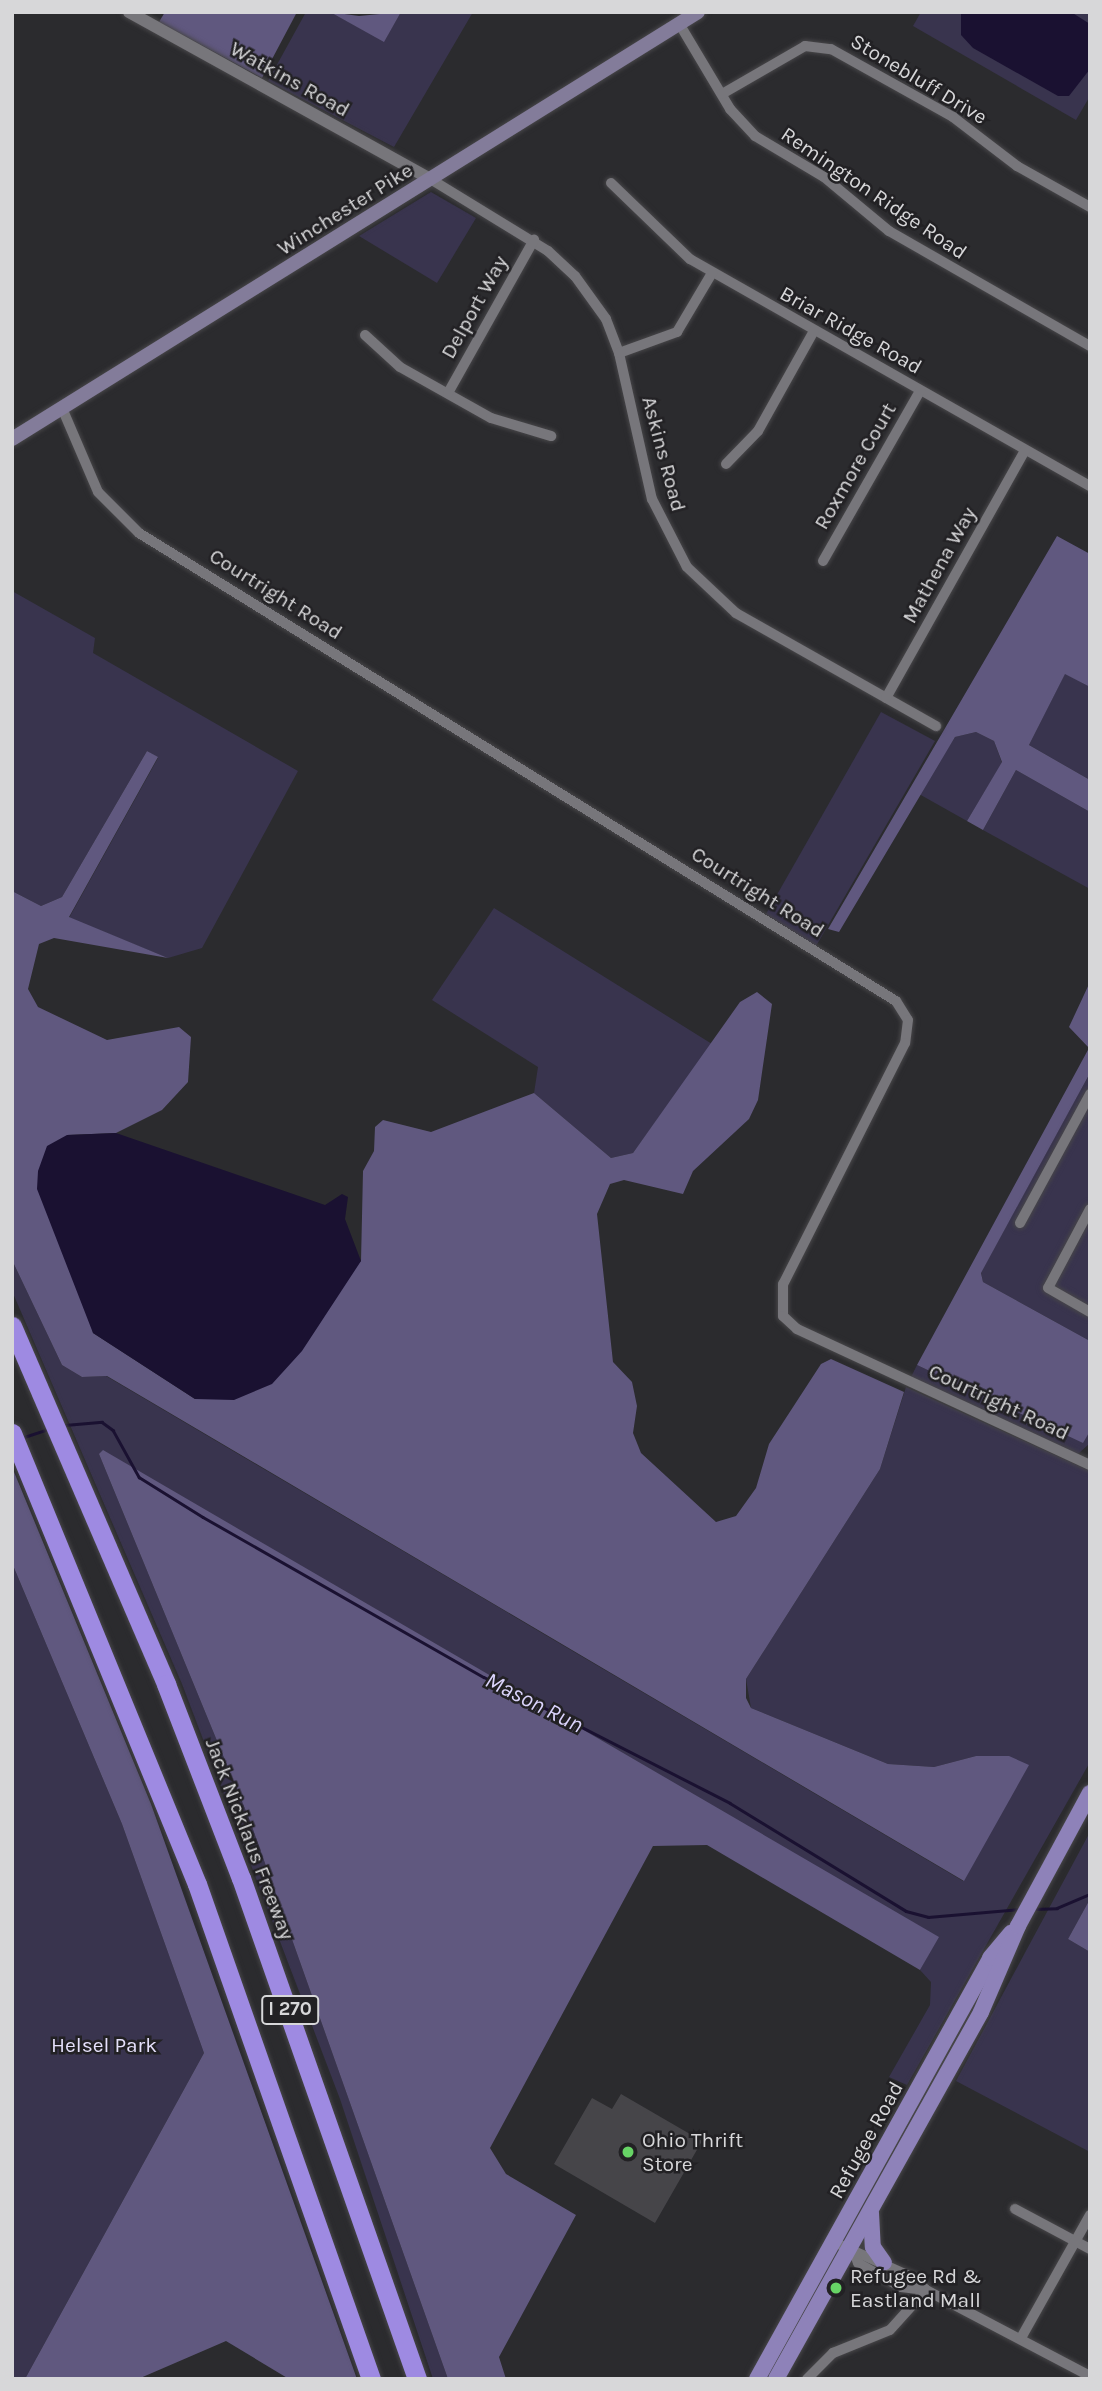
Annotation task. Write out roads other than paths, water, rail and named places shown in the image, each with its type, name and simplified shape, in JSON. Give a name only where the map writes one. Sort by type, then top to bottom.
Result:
[{"type":"highway","name":"Jack Nicklaus Freeway","points":[[12,1326],[67,1448],[241,1878],[417,2379]]},
{"type":"highway","name":"I 270","points":[[12,1433],[206,1908],[370,2379]]},
{"type":"main road","name":"Winchester Pike","points":[[12,439],[698,12]]},
{"type":"main road","name":"Refugee Road","points":[[757,2379],[872,2209],[1004,1966],[1023,1915],[1090,1793]]},
{"type":"main road","name":"Refugee Road","points":[[776,2379],[845,2249],[990,1958],[1023,1915]]},
{"type":"main road","points":[[872,2209],[873,2247],[884,2263]]},
{"type":"street","name":"Watkins Road","points":[[129,12],[432,180]]},
{"type":"street","name":"Remington Ridge Road","points":[[680,25],[722,94],[755,136],[824,177],[890,231],[1090,346]]},
{"type":"street","name":"Stonebluff Drive","points":[[722,94],[805,46],[831,49],[953,117],[1017,166],[1090,207]]},
{"type":"street","name":"Askins Road","points":[[432,180],[534,240],[587,289],[620,353],[652,499],[687,567],[736,613],[936,726]]},
{"type":"street","name":"Briar Ridge Road","points":[[611,183],[678,249],[712,273],[1086,484]]},
{"type":"street","name":"Delport Way","points":[[448,393],[534,240]]},
{"type":"street","points":[[620,353],[677,332],[712,273]]},
{"type":"street","points":[[726,464],[758,431],[814,331]]},
{"type":"street","points":[[365,335],[389,359],[491,418],[551,436]]},
{"type":"street","name":"Roxmore Court","points":[[823,561],[920,391]]},
{"type":"street","name":"Courtright Road","points":[[62,408],[99,492],[139,533],[899,1004],[908,1020],[905,1043],[783,1284],[783,1316],[797,1329],[1088,1461]]},
{"type":"street","name":"Mathena Way","points":[[886,698],[1025,450]]},
{"type":"street","points":[[1086,484],[1090,471]]},
{"type":"street","points":[[1020,1223],[1090,1094]]},
{"type":"street","points":[[1090,1209],[1048,1288],[1090,1312]]},
{"type":"street","points":[[1015,2209],[1090,2249]]},
{"type":"street","points":[[1021,2338],[1090,2215]]},
{"type":"street","points":[[845,2249],[884,2263],[926,2290],[1090,2376]]},
{"type":"street","points":[[845,2249],[858,2263],[901,2287],[926,2290]]},
{"type":"street","points":[[901,2287],[911,2302],[908,2315]]},
{"type":"street","points":[[807,2379],[833,2353],[884,2334],[908,2315],[926,2290]]},
{"type":"waterway","name":"Mason Run","points":[[65,1425],[102,1422],[113,1430],[139,1477],[203,1517],[484,1677],[730,1803],[906,1911],[928,1917],[1020,1909]]},
{"type":"waterway","name":"Mason Run","points":[[21,1438],[48,1429]]},
{"type":"waterway","name":"Mason Run","points":[[1033,1909],[1057,1908],[1090,1894]]},
{"type":"place","name":"Ohio Thrift Store","points":[[628,2152]]},
{"type":"place","name":"Refugee Rd & Eastland Mall","points":[[836,2288]]},
{"type":"park label","name":"Helsel Park","points":[[104,2045]]}]
